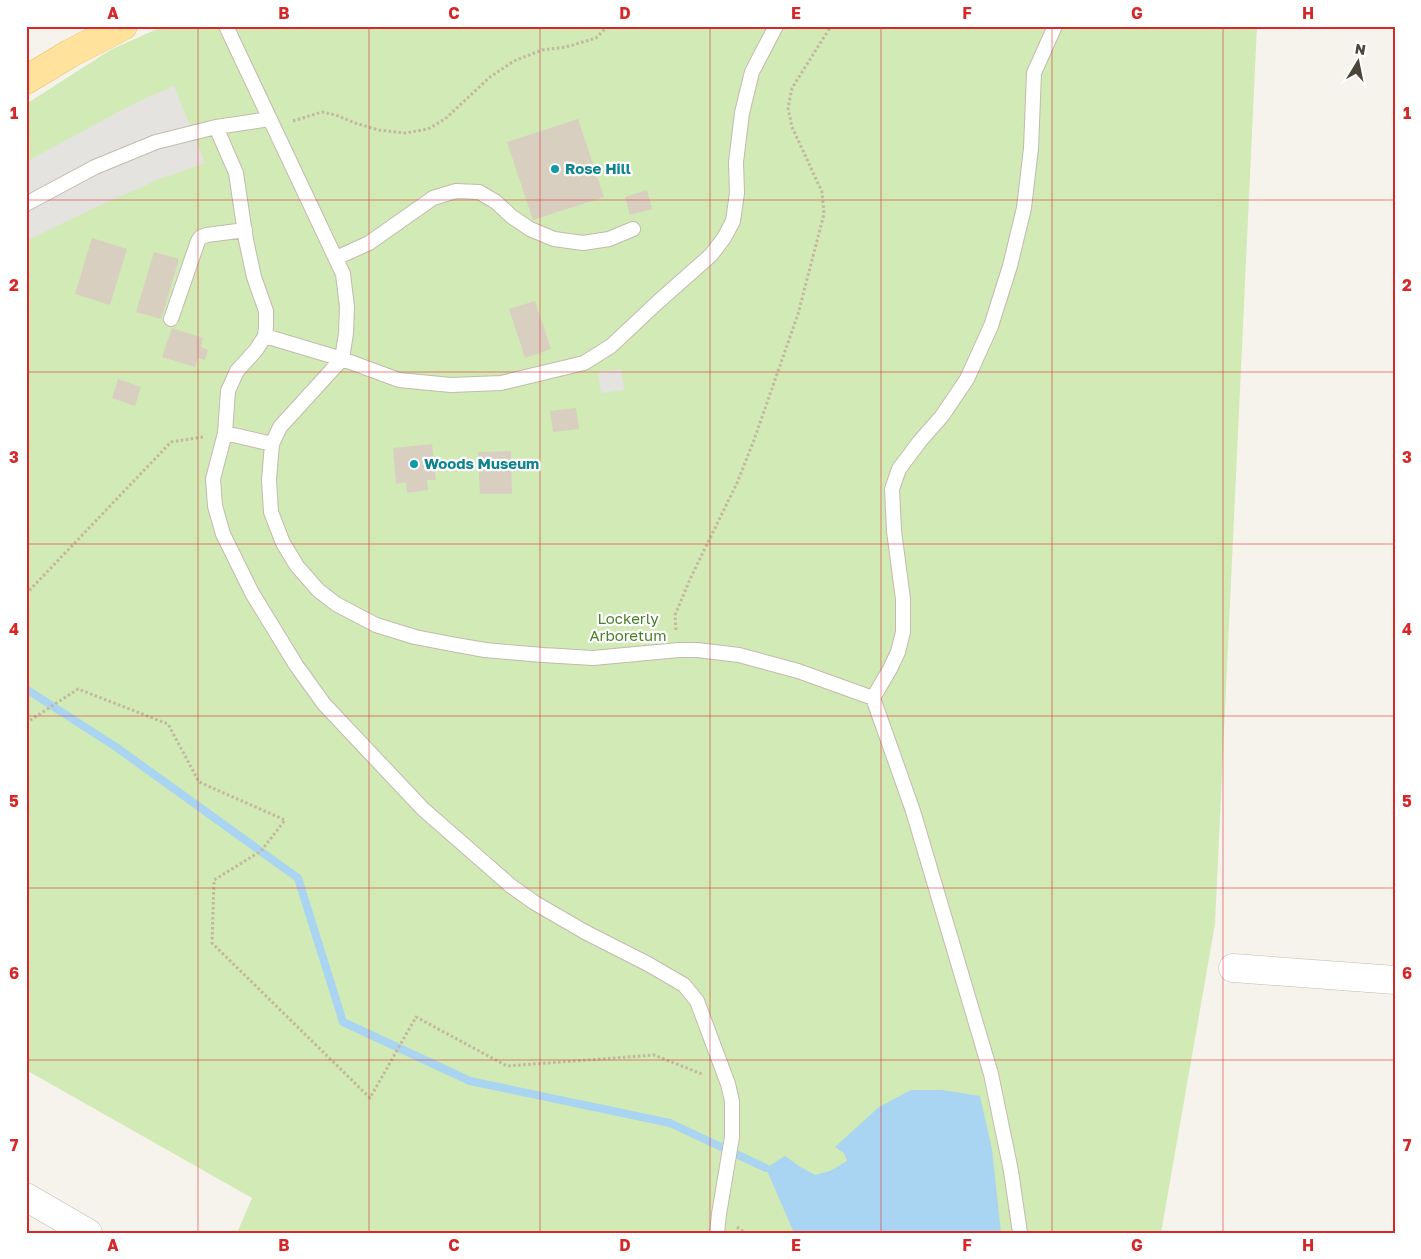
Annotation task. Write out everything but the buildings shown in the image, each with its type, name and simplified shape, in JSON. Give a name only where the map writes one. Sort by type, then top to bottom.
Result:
[{"type":"main road","points":[[26,80],[70,54],[124,26]]},
{"type":"street","points":[[1233,968],[1395,980]]},
{"type":"street","points":[[26,1198],[88,1233]]},
{"type":"lane","points":[[226,26],[343,274],[347,307],[342,359],[280,427],[272,444],[269,480],[271,512],[283,543],[297,566],[318,590],[336,604],[376,625],[415,637],[485,650],[593,658],[679,650],[740,655],[798,671],[873,698]]},
{"type":"lane","points":[[265,336],[342,359],[399,380],[451,385],[501,383],[584,363],[611,346],[711,254],[724,238],[733,221],[737,193],[736,162],[742,113],[752,72],[776,26]]},
{"type":"lane","points":[[1020,1233],[1011,1172],[991,1074],[914,811],[873,698],[894,661],[903,632],[903,600],[894,531],[892,489],[899,469],[942,416],[967,379],[991,326],[1010,266],[1024,208],[1031,148],[1034,73],[1055,26]]},
{"type":"lane","points":[[26,204],[95,167],[156,142],[216,127],[272,123]]},
{"type":"lane","points":[[216,127],[236,174],[254,277],[266,310],[265,336],[256,350],[237,371],[228,391],[225,433],[213,479],[215,506],[223,534],[252,593],[296,665],[324,704],[422,809],[511,886],[535,903],[584,932],[648,964],[684,986],[697,1001],[728,1084],[732,1100],[732,1137],[717,1233]]},
{"type":"lane","points":[[336,258],[369,243],[433,198],[456,190],[479,192],[496,202],[511,216],[530,229],[554,239],[583,243],[610,239],[633,229]]},
{"type":"lane","points":[[171,319],[198,241],[207,235],[245,230]]},
{"type":"lane","points":[[225,433],[272,444]]},
{"type":"path","points":[[272,123],[322,112],[336,114],[355,123],[379,130],[405,132],[428,129],[445,119],[490,77],[514,60],[542,50],[566,47],[596,38],[608,26]]},
{"type":"path","points":[[679,650],[675,615],[737,483],[754,440],[798,314],[824,214],[822,192],[792,127],[788,108],[792,88],[831,26]]},
{"type":"path","points":[[26,594],[171,442],[225,433]]},
{"type":"path","points":[[26,723],[78,689],[168,724],[199,782],[285,820],[260,851],[214,880],[212,943],[370,1098],[416,1017],[507,1066],[654,1055],[728,1084]]},
{"type":"green space","name":"Lockerly Arboretum","points":[[164,26],[1257,26],[1215,924],[1161,1233],[237,1233],[252,1198],[26,1070],[26,104],[112,49]]},
{"type":"shaded area","points":[[174,86],[205,163],[157,180],[26,241],[26,162],[131,105]]},
{"type":"shaded area","points":[[621,369],[624,390],[601,393],[598,372]]},
{"type":"water","points":[[911,1090],[942,1090],[980,1096],[992,1149],[1001,1233],[794,1233],[766,1168],[785,1156],[815,1175],[830,1171],[847,1161],[844,1153],[835,1147],[879,1107]]},
{"type":"waterway","points":[[26,689],[116,747],[298,878],[343,1022],[470,1081],[670,1123],[766,1168]]},
{"type":"place","name":"Rose Hill","points":[[555,169]]},
{"type":"place","name":"Woods Museum","points":[[414,464]]}]
